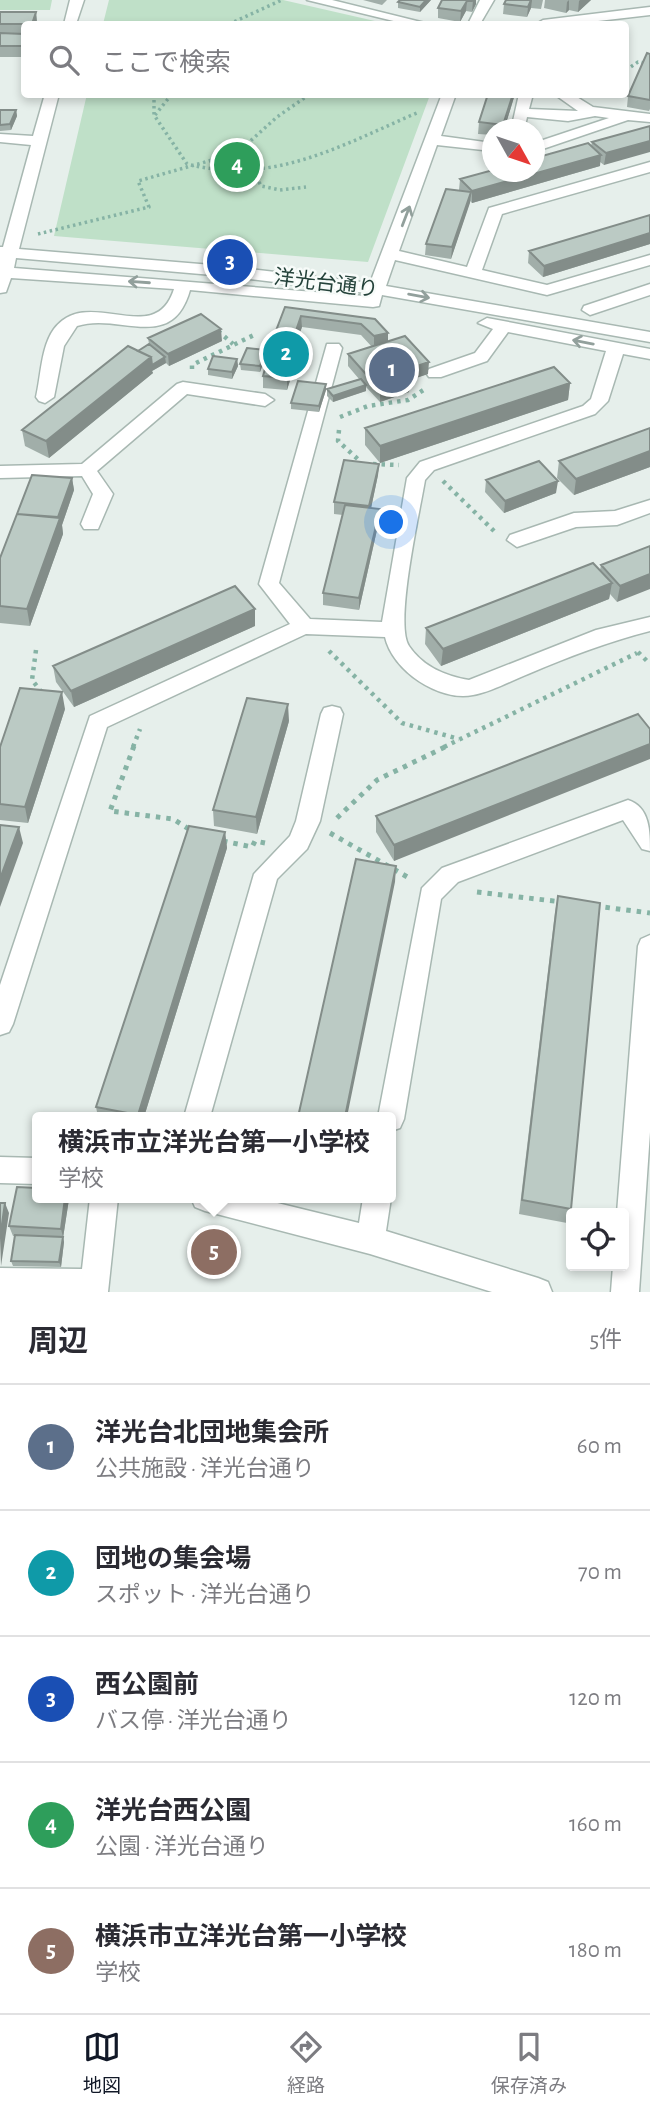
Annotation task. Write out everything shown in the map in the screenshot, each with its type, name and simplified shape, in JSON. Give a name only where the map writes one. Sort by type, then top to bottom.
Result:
[{"type":"street","points":[[72,21],[77,0]]},
{"type":"street","points":[[314,0],[408,21]]},
{"type":"street","points":[[476,21],[487,0]]},
{"type":"street","points":[[583,21],[650,11]]},
{"type":"street","points":[[1,278],[5,252],[51,98]]},
{"type":"street","points":[[374,295],[435,140],[448,98]]},
{"type":"street","points":[[521,119],[525,98]]},
{"type":"street","points":[[565,98],[572,104],[596,112],[650,118]]},
{"type":"street","points":[[545,119],[596,112]]},
{"type":"street","points":[[545,145],[597,130],[627,115]]},
{"type":"street","points":[[545,126],[568,129],[579,134]]},
{"type":"street","points":[[0,138],[39,141]]},
{"type":"street","points":[[435,140],[482,146]]},
{"type":"street","points":[[473,273],[495,211],[650,167]]},
{"type":"street","name":"洋光台通り","points":[[5,252],[224,271],[650,337]]},
{"type":"street","points":[[391,254],[547,290],[650,260]]},
{"type":"street","name":"洋光台通り","points":[[1,278],[374,295],[504,326],[650,354]]},
{"type":"street","points":[[45,397],[61,332],[70,324],[87,317],[150,322],[162,319],[174,310],[184,285]]},
{"type":"street","points":[[590,310],[650,289]]},
{"type":"street","points":[[435,373],[481,357],[504,326]]},
{"type":"street","points":[[304,626],[269,584],[336,337]]},
{"type":"street","points":[[616,348],[599,401],[589,410],[421,472],[393,621],[398,648],[421,671],[443,684],[470,688],[603,635],[650,624]]},
{"type":"street","points":[[0,472],[87,470],[183,388],[265,400]]},
{"type":"street","points":[[87,470],[103,495],[91,524]]},
{"type":"street","points":[[517,540],[574,520],[617,518],[650,506]]},
{"type":"street","points":[[0,1024],[97,722],[304,626],[395,630]]},
{"type":"street","points":[[198,1112],[266,874],[292,849],[308,821],[332,714]]},
{"type":"street","points":[[392,1112],[430,895],[450,875],[628,808],[650,842]]},
{"type":"street","points":[[625,1292],[650,946]]},
{"type":"street","points":[[0,1170],[32,1171]]},
{"type":"street","points":[[0,1282],[95,1287],[103,1203]]},
{"type":"street","points":[[225,1203],[370,1240],[538,1292]]},
{"type":"street","points":[[370,1240],[376,1203]]},
{"type":"path","points":[[235,21],[250,14],[264,13],[282,0]]},
{"type":"path","points":[[629,68],[638,62],[650,64]]},
{"type":"path","points":[[155,98],[155,115],[180,155],[195,167],[246,173],[314,155],[424,110]]},
{"type":"path","points":[[155,115],[169,98]]},
{"type":"path","points":[[38,234],[149,207],[138,181],[237,153],[286,110],[304,98]]},
{"type":"path","points":[[254,171],[261,186],[280,190],[306,187]]},
{"type":"path","points":[[38,234],[41,220]]},
{"type":"path","points":[[38,234],[49,241]]},
{"type":"path","points":[[216,330],[233,344]]},
{"type":"path","points":[[193,390],[192,365],[254,335]]},
{"type":"path","points":[[435,373],[421,395],[386,405],[372,405],[340,417],[338,441],[357,461],[384,466],[398,464],[421,472],[502,538],[511,535],[517,540]]},
{"type":"path","points":[[304,626],[402,723],[460,739]]},
{"type":"path","points":[[36,650],[32,680],[48,699]]},
{"type":"path","points":[[324,830],[377,780],[638,653]]},
{"type":"path","points":[[97,722],[140,728],[110,811],[173,819],[202,837]]},
{"type":"path","points":[[215,840],[252,847],[255,841],[292,849]]},
{"type":"green space","points":[[0,0],[52,0],[50,10],[0,10]]},
{"type":"green space","points":[[109,0],[283,0],[375,21],[104,21]]},
{"type":"green space","points":[[86,98],[429,98],[368,262],[54,236]]},
{"type":"building","points":[[426,0],[420,7],[398,2]]},
{"type":"building","points":[[442,0],[473,0],[467,1],[461,11],[438,8]]},
{"type":"building","points":[[506,0],[531,0],[528,7],[504,4]]},
{"type":"building","points":[[0,12],[36,12],[33,21],[0,24]]},
{"type":"building","points":[[0,33],[21,34],[21,46],[0,46]]},
{"type":"building","points":[[647,53],[650,54],[650,100],[629,96]]},
{"type":"building","points":[[487,98],[512,98],[505,119],[482,119],[482,122],[479,122]]},
{"type":"building","points":[[0,110],[16,110],[10,124],[0,125]]},
{"type":"building","points":[[650,126],[650,141],[606,153],[592,142]]},
{"type":"building","points":[[588,143],[601,155],[545,171],[545,155]]},
{"type":"building","points":[[482,173],[482,182],[504,182],[472,191],[460,179]]},
{"type":"building","points":[[446,189],[471,192],[452,247],[426,244]]},
{"type":"building","points":[[650,215],[650,233],[544,266],[529,251]]},
{"type":"building","points":[[285,307],[375,319],[388,333],[374,336],[361,324],[301,316],[290,348],[296,349],[287,378],[263,376],[271,347],[278,347],[281,337],[274,336]]},
{"type":"building","points":[[201,314],[221,329],[168,354],[148,338]]},
{"type":"building","points":[[405,336],[429,362],[402,371],[410,380],[380,390],[348,354]]},
{"type":"building","points":[[149,344],[165,357],[152,365],[151,357],[138,351]]},
{"type":"building","points":[[128,346],[151,357],[46,441],[22,430]]},
{"type":"building","points":[[247,348],[266,350],[260,366],[240,364]]},
{"type":"building","points":[[213,356],[237,359],[232,372],[208,369]]},
{"type":"building","points":[[554,367],[570,383],[380,446],[365,428]]},
{"type":"building","points":[[361,379],[366,385],[333,396],[327,389]]},
{"type":"building","points":[[298,381],[326,384],[319,406],[291,403]]},
{"type":"building","points":[[650,428],[650,451],[576,479],[559,461]]},
{"type":"building","points":[[344,460],[379,464],[369,506],[334,502]]},
{"type":"building","points":[[539,461],[558,481],[505,501],[486,480]]},
{"type":"building","points":[[32,475],[72,478],[58,517],[17,514]]},
{"type":"building","points":[[345,505],[380,509],[359,598],[323,593]]},
{"type":"building","points":[[17,514],[60,518],[27,609],[0,606],[0,558]]},
{"type":"building","points":[[650,546],[650,574],[620,586],[601,565]]},
{"type":"building","points":[[593,563],[612,583],[443,649],[426,628]]},
{"type":"building","points":[[235,586],[255,609],[71,691],[53,666]]},
{"type":"building","points":[[20,688],[62,692],[25,807],[0,804],[0,747]]},
{"type":"building","points":[[247,698],[288,704],[256,817],[213,810]]},
{"type":"building","points":[[638,714],[650,729],[650,744],[394,845],[376,816]]},
{"type":"building","points":[[0,825],[19,827],[0,879]]},
{"type":"building","points":[[189,826],[225,832],[139,1112],[96,1107]]},
{"type":"building","points":[[356,859],[396,866],[346,1112],[299,1112]]},
{"type":"building","points":[[558,896],[600,903],[571,1208],[522,1200]]},
{"type":"building","points":[[17,1187],[32,1188],[32,1203],[64,1203],[61,1229],[9,1226]]},
{"type":"building","points":[[0,1203],[5,1203],[0,1238]]},
{"type":"building","points":[[15,1235],[63,1237],[59,1262],[11,1261]]},
{"type":"place","name":"洋光台西公園","points":[[237,165]]},
{"type":"place","name":"西公園前","points":[[230,262]]},
{"type":"place","name":"団地の集会場","points":[[286,354]]},
{"type":"place","name":"洋光台北団地集会所","points":[[392,370]]},
{"type":"place","name":"横浜市立洋光台第一小学校","points":[[214,1252]]}]
